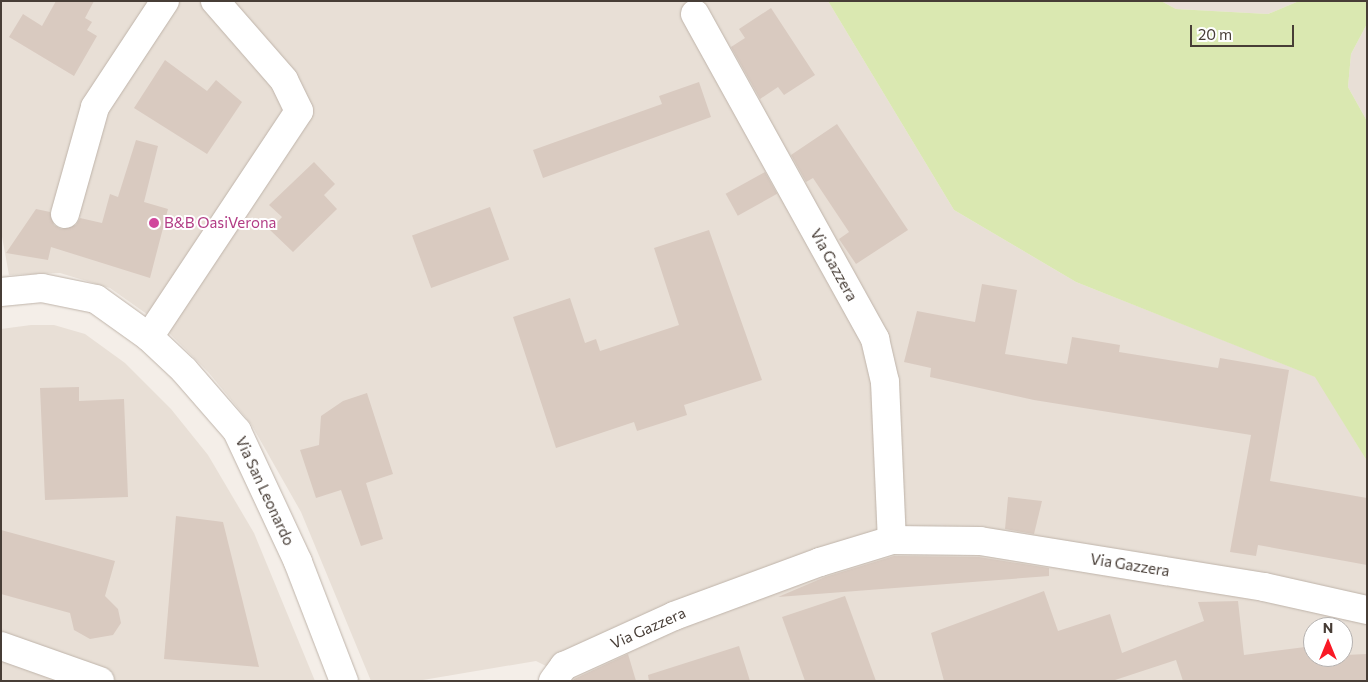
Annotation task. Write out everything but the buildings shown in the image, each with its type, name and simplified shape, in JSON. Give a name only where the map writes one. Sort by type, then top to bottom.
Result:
[{"type":"street","points":[[65,214],[95,107],[165,1]]},
{"type":"street","points":[[149,337],[299,112],[284,80],[215,1]]},
{"type":"street","name":"Via Gazzera","points":[[696,14],[874,339],[885,382],[892,540]]},
{"type":"street","name":"Via San Leonardo","points":[[1,292],[42,288],[96,299],[149,337],[237,431],[298,562],[344,681]]},
{"type":"street","name":"Via Gazzera","points":[[553,681],[564,666],[674,616],[820,562],[892,540],[980,542],[1264,587],[1367,610]]},
{"type":"street","points":[[1,646],[59,674],[100,681]]},
{"type":"shaded area","points":[[1,1],[828,1],[954,210],[1076,282],[1316,377],[1367,461],[1367,681],[558,681],[552,669],[536,661],[417,681],[371,681],[301,512],[251,424],[209,373],[158,322],[110,288],[60,273],[9,275],[1,231]]},
{"type":"shaded area","points":[[1161,1],[1299,1],[1268,14],[1176,9]]},
{"type":"shaded area","points":[[1367,24],[1367,121],[1348,87],[1351,54]]},
{"type":"shaded area","points":[[31,325],[54,325],[85,334],[125,363],[171,409],[208,455],[254,533],[315,681],[1,681],[1,329]]},
{"type":"green space","points":[[828,1],[1161,1],[1176,9],[1268,14],[1299,1],[1367,1],[1367,24],[1351,54],[1348,87],[1367,121],[1367,461],[1315,377],[1076,282],[954,210]]},
{"type":"place","name":"B&B OasiVerona","points":[[154,223]]}]
